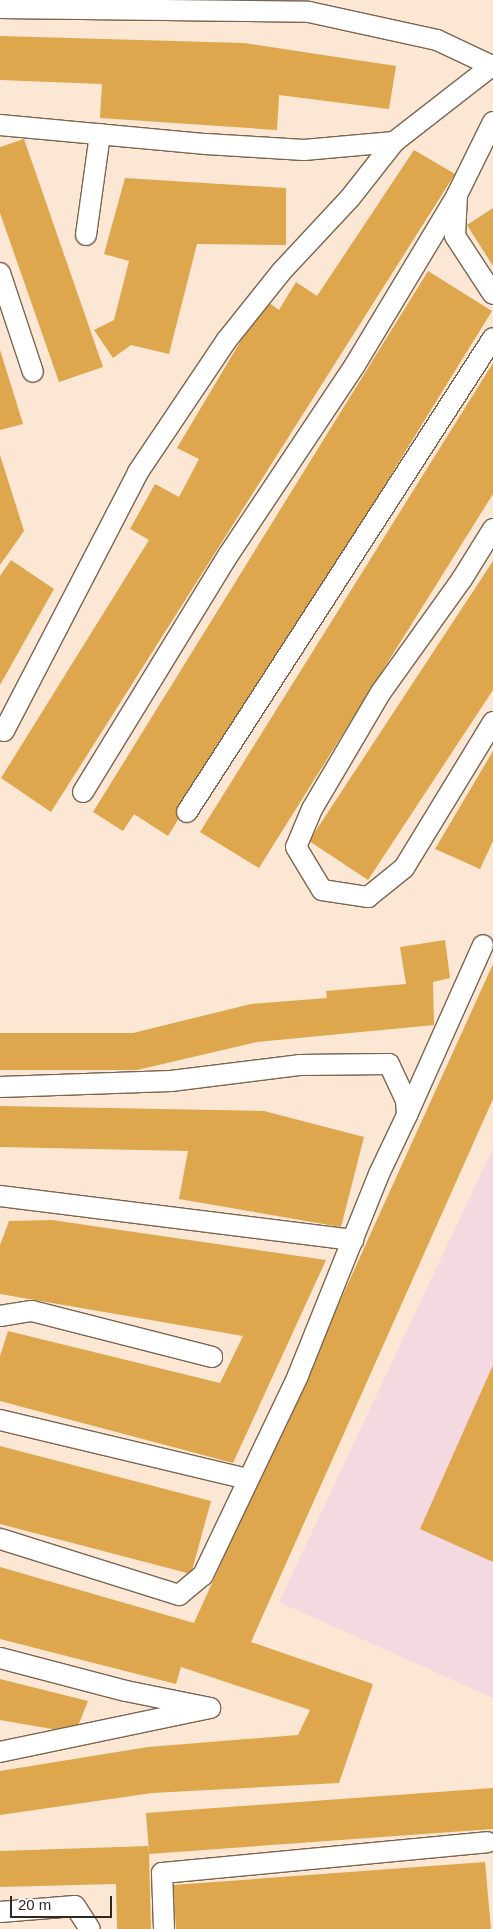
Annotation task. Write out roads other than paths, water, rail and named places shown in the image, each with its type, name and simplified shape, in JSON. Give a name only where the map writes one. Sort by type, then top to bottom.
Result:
[{"type":"lane","points":[[0,8],[309,12],[437,40],[493,65],[394,142],[350,198],[281,272],[226,341],[138,472],[4,731]]},
{"type":"lane","points":[[82,792],[229,554],[355,365],[457,195],[493,122]]},
{"type":"lane","points":[[0,125],[304,150],[394,142]]},
{"type":"lane","points":[[86,235],[100,134]]},
{"type":"lane","points":[[457,195],[455,236],[493,294]]},
{"type":"lane","points":[[0,273],[33,372]]},
{"type":"lane","points":[[188,812],[493,338]]},
{"type":"lane","points":[[493,529],[462,578],[380,692],[312,809],[296,847],[322,890],[368,897],[404,868],[493,722]]},
{"type":"lane","points":[[0,1539],[179,1595],[203,1575],[228,1527],[247,1479],[298,1376],[352,1240],[483,945]]},
{"type":"lane","points":[[0,1087],[171,1080],[299,1065],[389,1064],[406,1100],[407,1115]]},
{"type":"lane","points":[[0,1196],[352,1240]]},
{"type":"lane","points":[[0,1316],[32,1311],[212,1357]]},
{"type":"lane","points":[[0,1420],[247,1479]]},
{"type":"lane","points":[[0,1658],[126,1690],[210,1708],[0,1752]]},
{"type":"lane","points":[[164,1929],[162,1873],[488,1842]]},
{"type":"lane","points":[[0,1912],[75,1906],[90,1929]]}]
